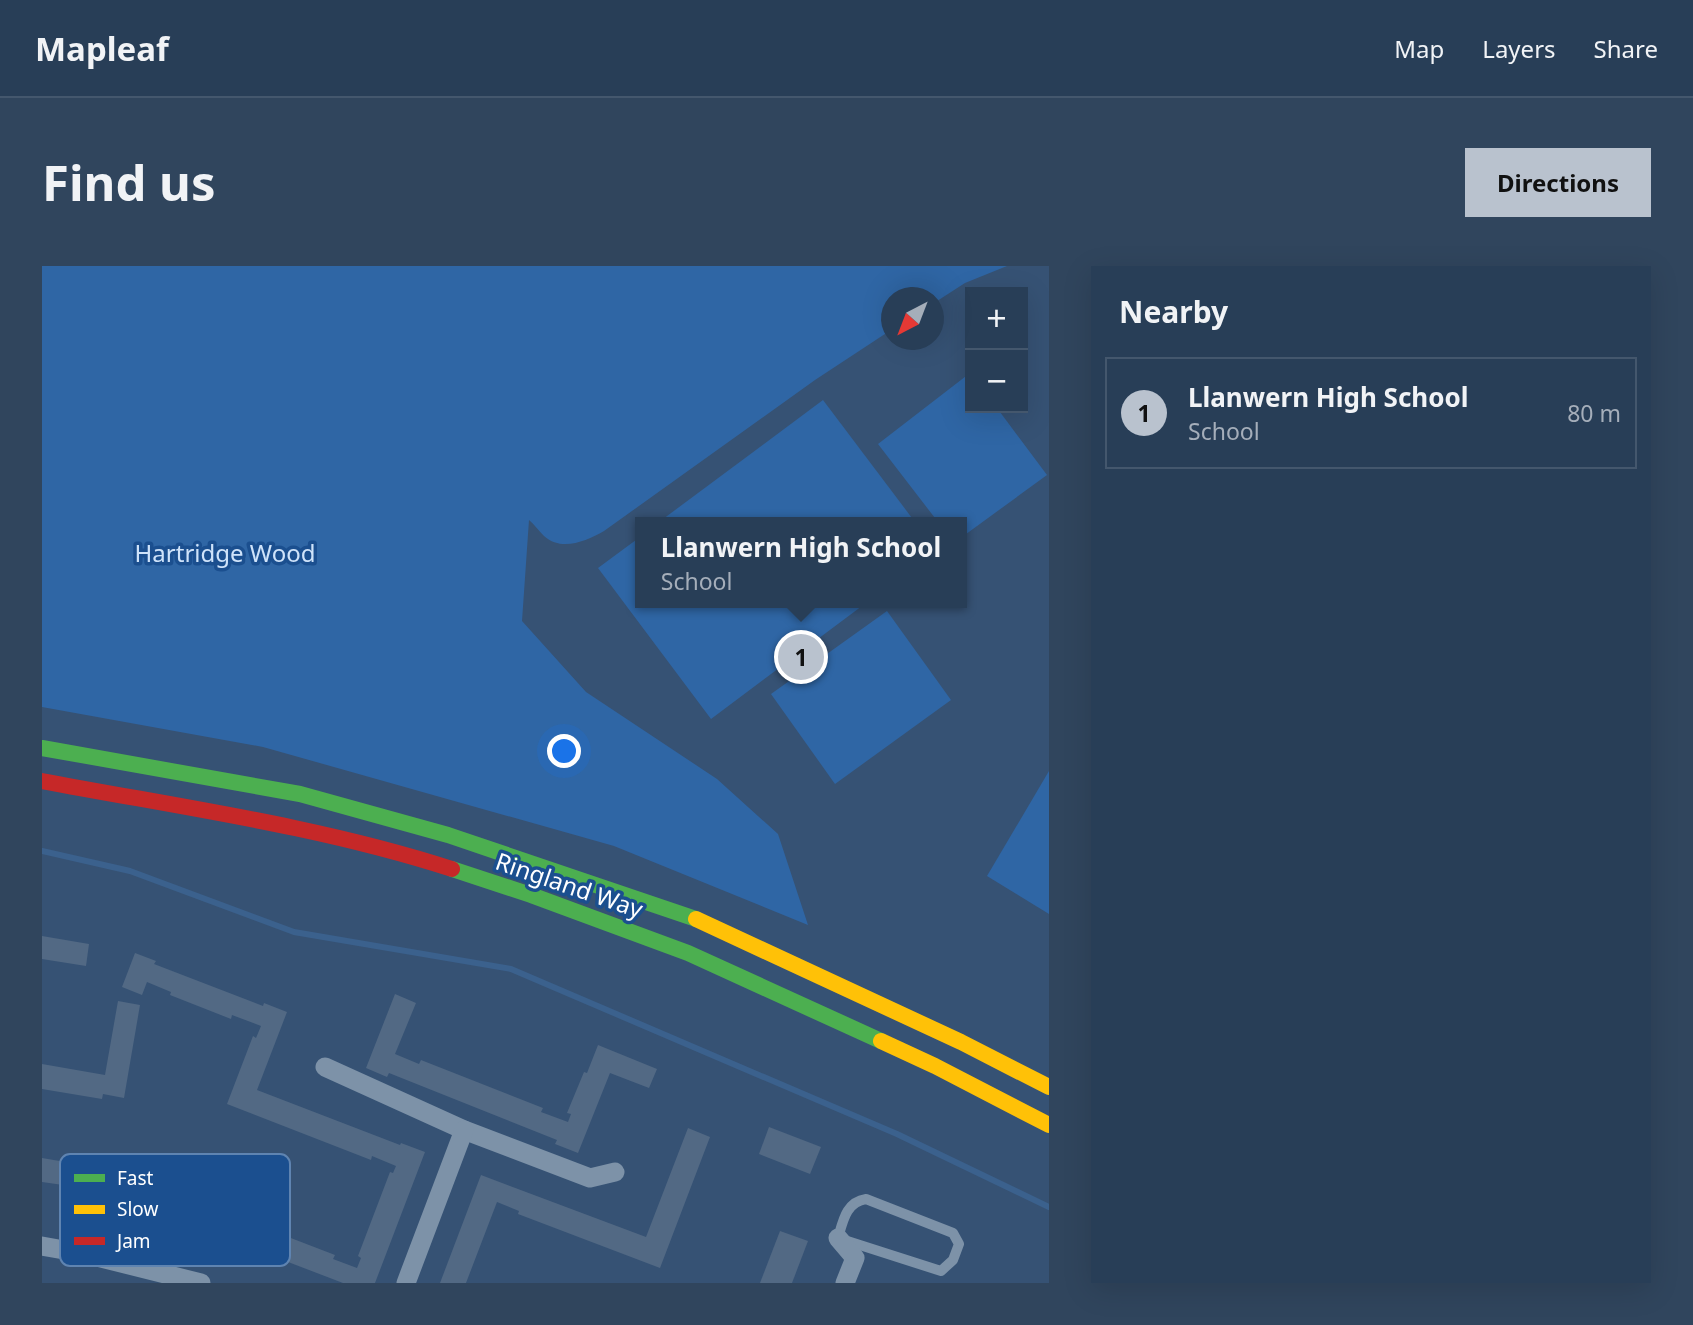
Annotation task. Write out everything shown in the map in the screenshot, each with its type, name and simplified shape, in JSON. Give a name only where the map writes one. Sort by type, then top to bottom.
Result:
[{"type":"main road","name":"Ringland Way","points":[[42,748],[300,794],[448,835],[548,867],[702,921],[961,1042],[1049,1087]]},
{"type":"main road","name":"Ringland Way","points":[[42,781],[303,830],[417,858],[531,895],[701,958],[935,1066],[1049,1125]]},
{"type":"street","points":[[325,1067],[464,1130],[590,1178],[615,1172]]},
{"type":"street","points":[[406,1283],[464,1130]]},
{"type":"street","points":[[838,1238],[855,1258],[845,1283]]},
{"type":"street","points":[[42,1246],[60,1249]]},
{"type":"street","points":[[133,1266],[201,1283]]},
{"type":"lane","points":[[866,1199],[953,1233],[959,1244],[953,1260],[941,1270],[838,1238],[850,1207],[856,1200],[866,1199]]},
{"type":"green space","name":"Hartridge Wood","points":[[42,266],[1007,266],[965,283],[944,297],[944,287],[881,287],[881,337],[815,380],[597,535],[574,543],[558,543],[544,536],[529,520],[522,621],[586,692],[717,779],[778,834],[808,925],[614,846],[263,747],[42,707]]},
{"type":"green space","points":[[965,377],[965,413],[1001,413],[1047,475],[967,533],[967,517],[934,517],[878,444]]},
{"type":"green space","points":[[823,400],[911,517],[666,517]]},
{"type":"green space","points":[[635,541],[635,608],[859,608],[711,719],[598,568]]},
{"type":"green space","points":[[887,611],[951,700],[835,784],[771,694]]},
{"type":"green space","points":[[1049,771],[1049,914],[987,876]]},
{"type":"building","points":[[42,936],[89,944],[86,966],[42,959]]},
{"type":"building","points":[[135,953],[156,961],[154,964],[263,1006],[264,1003],[287,1012],[257,1090],[425,1152],[375,1283],[343,1283],[290,1263],[290,1238],[335,1255],[333,1259],[357,1268],[361,1258],[358,1256],[390,1172],[393,1173],[396,1166],[372,1156],[371,1160],[227,1104],[253,1036],[256,1038],[261,1026],[232,1015],[231,1019],[170,995],[171,992],[147,982],[142,995],[122,987]]},
{"type":"building","points":[[395,994],[416,1003],[395,1054],[419,1064],[421,1060],[543,1108],[541,1112],[568,1122],[571,1114],[567,1113],[598,1045],[657,1069],[649,1088],[610,1073],[578,1153],[555,1144],[557,1140],[389,1073],[387,1077],[366,1068]]},
{"type":"building","points":[[118,1001],[140,1005],[124,1098],[103,1094],[102,1099],[42,1089],[42,1064],[105,1075]]},
{"type":"building","points":[[769,1127],[821,1147],[810,1174],[759,1154]]},
{"type":"building","points":[[688,1128],[710,1137],[660,1268],[518,1214],[519,1211],[497,1202],[466,1283],[440,1283],[481,1175],[646,1237]]},
{"type":"building","points":[[42,1158],[60,1161],[60,1185],[42,1182]]},
{"type":"building","points":[[780,1231],[808,1241],[792,1283],[760,1283]]},
{"type":"waterway","points":[[42,851],[130,871],[294,932],[511,969],[897,1134],[1049,1207]]},
{"type":"traffic: fast","points":[[42,748],[300,794],[448,835],[696,919]]},
{"type":"traffic: fast","points":[[452,869],[688,953],[881,1041]]},
{"type":"traffic: slow","points":[[696,919],[961,1042],[1049,1087]]},
{"type":"traffic: slow","points":[[881,1041],[1049,1125]]},
{"type":"traffic: jam","points":[[42,781],[300,829],[452,869]]},
{"type":"place","name":"Llanwern High School","points":[[801,657]]}]
